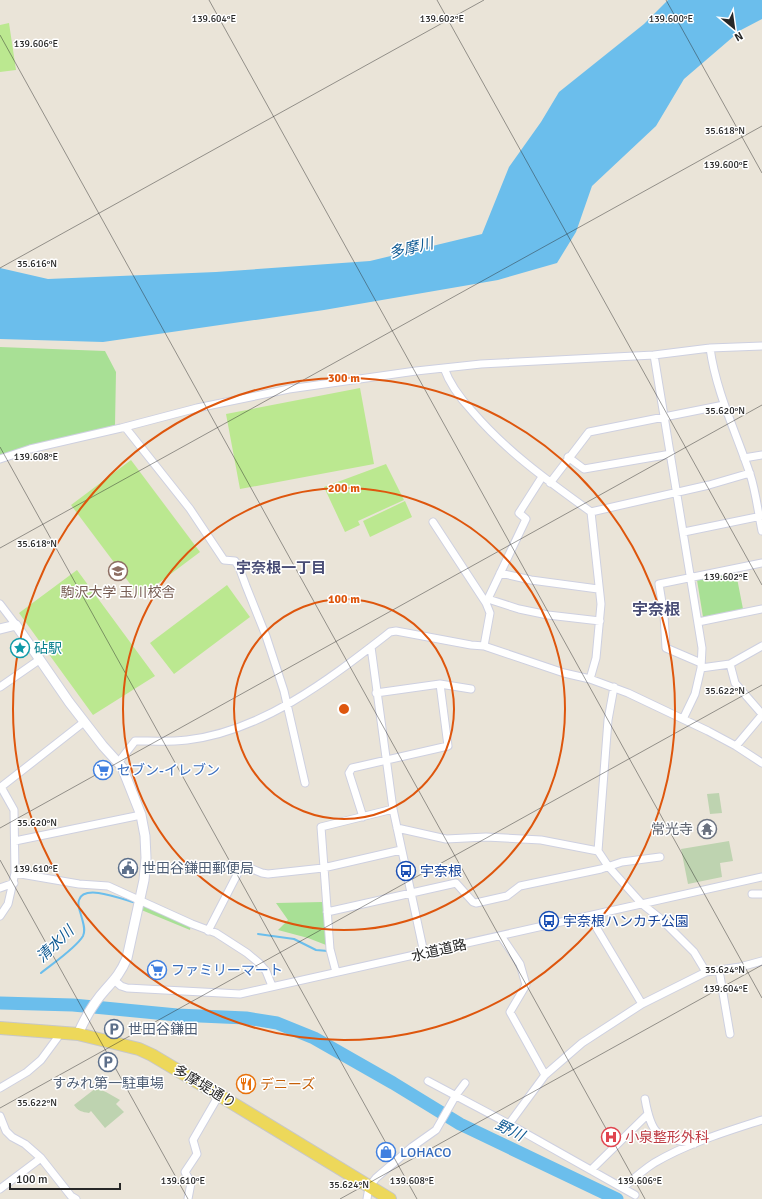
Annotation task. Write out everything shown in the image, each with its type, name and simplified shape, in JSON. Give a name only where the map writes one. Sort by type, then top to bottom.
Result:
[{"type":"main road","name":"多摩堤通り","points":[[0,1028],[58,1032],[79,1030],[127,1045],[158,1058],[219,1095],[368,1193],[390,1199]]},
{"type":"street","points":[[0,459],[197,408],[288,389],[481,364],[654,355],[710,348],[762,346]]},
{"type":"street","points":[[710,348],[717,382],[724,405],[750,473],[761,516],[762,531]]},
{"type":"street","points":[[654,355],[702,648],[701,666],[696,694],[682,719]]},
{"type":"street","points":[[444,368],[449,381],[462,400],[489,431],[542,477],[591,512],[750,473]]},
{"type":"street","points":[[550,483],[588,432],[724,405]]},
{"type":"street","points":[[125,426],[190,509],[224,560],[235,561],[239,567],[266,636],[284,691],[305,784]]},
{"type":"street","points":[[568,458],[584,469],[671,454]]},
{"type":"street","points":[[744,458],[762,455]]},
{"type":"street","points":[[487,601],[526,519],[519,513],[542,477]]},
{"type":"street","points":[[590,679],[596,658],[601,604],[598,589],[591,512]]},
{"type":"street","points":[[684,532],[761,516]]},
{"type":"street","points":[[433,522],[487,601],[490,613],[484,646]]},
{"type":"street","points":[[762,563],[659,584],[664,615],[666,648],[701,666],[730,664],[762,646]]},
{"type":"street","points":[[500,573],[531,580],[598,589]]},
{"type":"street","points":[[487,601],[548,615],[600,621]]},
{"type":"street","points":[[0,604],[84,722],[122,767],[141,815],[145,836],[146,858],[144,880],[127,958],[122,970],[106,988],[87,1014],[79,1030]]},
{"type":"street","points":[[698,622],[762,609]]},
{"type":"street","points":[[0,629],[16,625]]},
{"type":"street","points":[[118,763],[135,741],[186,740],[216,734],[246,724],[287,705],[338,671],[390,632],[396,631],[484,646],[564,673],[590,679],[614,687],[736,746],[762,763]]},
{"type":"street","points":[[370,647],[393,809],[424,953]]},
{"type":"street","points":[[0,687],[40,660]]},
{"type":"street","points":[[730,664],[735,683],[762,714],[736,746]]},
{"type":"street","points":[[376,693],[440,684],[471,689]]},
{"type":"street","points":[[363,817],[349,773],[352,768],[448,746],[440,684]]},
{"type":"street","points":[[614,687],[608,720],[598,851],[608,866],[642,904],[661,919],[694,952],[706,972]]},
{"type":"street","points":[[0,916],[8,904],[14,883],[15,873],[14,810],[1,786],[84,722]]},
{"type":"street","points":[[336,972],[330,949],[326,912],[321,827],[393,809]]},
{"type":"street","points":[[15,840],[141,815]]},
{"type":"street","points":[[397,828],[446,839],[486,837],[541,840],[598,851]]},
{"type":"street","points":[[208,931],[242,865],[268,874],[323,868],[401,850]]},
{"type":"street","points":[[326,912],[456,883],[473,902],[476,903],[507,896],[520,886],[601,869],[622,862],[660,858]]},
{"type":"street","points":[[15,873],[79,884],[108,886],[208,931],[216,933],[237,946],[259,963],[266,970],[272,986]]},
{"type":"street","name":"水道道路","points":[[114,980],[121,986],[127,988],[240,994],[762,878]]},
{"type":"street","points":[[0,888],[14,883]]},
{"type":"street","points":[[752,894],[762,894]]},
{"type":"street","points":[[593,915],[593,922],[642,1004]]},
{"type":"street","points":[[501,936],[520,964],[526,985],[510,1012],[545,1075]]},
{"type":"street","points":[[509,1124],[545,1075],[582,1043],[642,1004],[706,972],[740,967],[762,961]]},
{"type":"street","points":[[719,970],[730,1034]]},
{"type":"street","points":[[0,1088],[27,1072],[41,1060],[58,1037],[58,1032]]},
{"type":"street","points":[[428,1081],[509,1124],[635,1195]]},
{"type":"street","points":[[368,1193],[376,1178],[406,1152],[436,1130],[456,1095],[465,1083]]},
{"type":"street","points":[[188,1199],[191,1183],[185,1172],[197,1154],[193,1140],[219,1095]]},
{"type":"street","points":[[645,1099],[651,1124],[657,1133],[664,1138],[694,1144]]},
{"type":"street","points":[[591,1170],[648,1114]]},
{"type":"street","points":[[0,1116],[6,1131],[12,1137],[25,1144],[41,1158],[72,1198]]},
{"type":"street","points":[[623,1188],[653,1163],[675,1152],[713,1136],[762,1120]]},
{"type":"street","points":[[0,1189],[41,1158]]},
{"type":"green space","points":[[9,23],[16,70],[0,72],[0,25]]},
{"type":"green space","points":[[0,347],[105,351],[116,372],[115,425],[0,455]]},
{"type":"green space","points":[[360,388],[374,464],[240,489],[226,414]]},
{"type":"green space","points":[[131,460],[200,552],[140,597],[71,505]]},
{"type":"green space","points":[[386,464],[404,500],[358,521],[360,525],[345,532],[324,487]]},
{"type":"green space","points":[[405,501],[412,517],[370,537],[363,521]]},
{"type":"green space","points":[[77,570],[155,676],[93,715],[19,613]]},
{"type":"green space","points":[[736,573],[743,609],[703,617],[697,580]]},
{"type":"green space","points":[[227,585],[250,617],[174,674],[150,643]]},
{"type":"green space","points":[[719,793],[722,813],[710,814],[707,794]]},
{"type":"green space","points":[[729,841],[733,861],[720,863],[722,877],[688,884],[681,849]]},
{"type":"green space","points":[[141,901],[191,924],[190,930],[139,909]]},
{"type":"green space","points":[[323,902],[326,945],[308,938],[278,930],[288,920],[276,903]]},
{"type":"green space","points":[[96,1088],[120,1100],[116,1104],[124,1112],[105,1128],[91,1111],[89,1113],[82,1112],[74,1105]]},
{"type":"water","points":[[668,0],[762,0],[762,19],[741,30],[684,79],[656,126],[592,186],[576,232],[557,263],[498,280],[324,310],[103,342],[0,339],[0,268],[48,279],[216,272],[370,261],[482,234],[509,167],[541,122],[559,92],[644,24]]},
{"type":"waterway","name":"清水川","points":[[41,973],[70,951],[83,936],[84,926],[78,904],[82,895],[88,893],[105,894],[136,903]]},
{"type":"waterway","name":"清水川","points":[[258,934],[294,939],[316,950],[328,951]]},
{"type":"waterway","name":"野川","points":[[0,1003],[73,1005],[177,1015],[246,1018],[277,1023],[314,1038],[393,1083],[460,1124],[617,1199]]},
{"type":"place","name":"駒沢大学 玉川校舎","points":[[118,571]]},
{"type":"place","name":"砧駅","points":[[20,648]]},
{"type":"place","name":"セブン-イレブン","points":[[103,770]]},
{"type":"place","name":"常光寺","points":[[707,829]]},
{"type":"place","name":"世田谷鎌田郵便局","points":[[128,868]]},
{"type":"place","name":"宇奈根","points":[[406,871]]},
{"type":"place","name":"宇奈根ハンカチ公園","points":[[549,921]]},
{"type":"place","name":"ファミリーマート","points":[[157,970]]},
{"type":"place","name":"世田谷鎌田","points":[[114,1029]]},
{"type":"place","name":"すみれ第一駐車場","points":[[108,1062]]},
{"type":"place","name":"デニーズ","points":[[246,1084]]},
{"type":"place","name":"小泉整形外科","points":[[611,1137]]},
{"type":"place","name":"LOHACO","points":[[386,1152]]},
{"type":"district","name":"宇奈根一丁目","points":[[281,568]]},
{"type":"district","name":"宇奈根","points":[[656,609]]},
{"type":"water label","name":"多摩川","points":[[411,248]]}]
